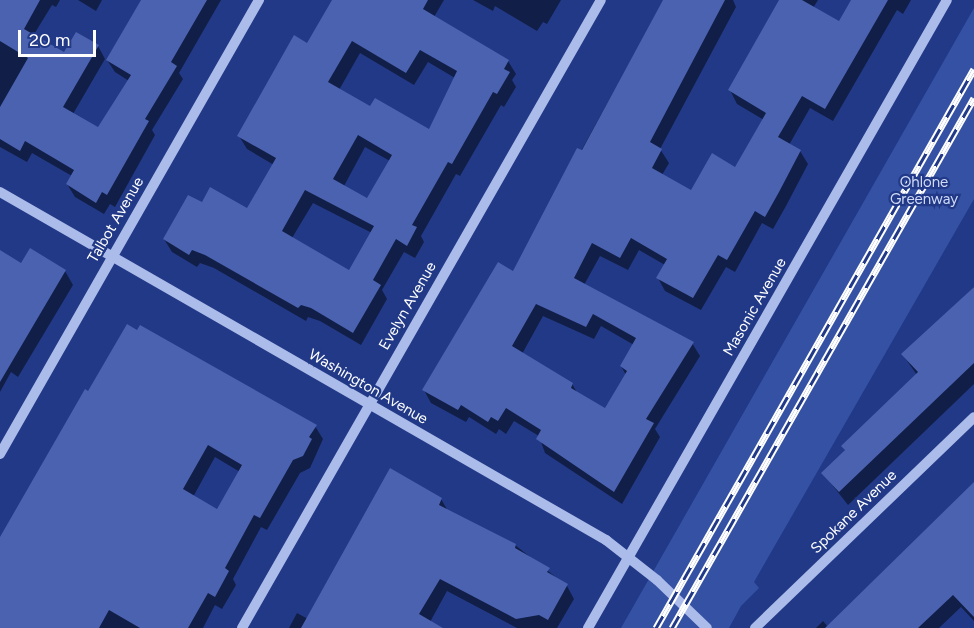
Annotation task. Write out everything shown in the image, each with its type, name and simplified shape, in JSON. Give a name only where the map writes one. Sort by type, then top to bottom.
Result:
[{"type":"street","name":"Talbot Avenue","points":[[0,454],[259,0]]},
{"type":"street","name":"Evelyn Avenue","points":[[242,628],[601,0]]},
{"type":"street","name":"Masonic Avenue","points":[[588,628],[947,0]]},
{"type":"street","name":"Washington Avenue","points":[[0,192],[629,556],[707,628]]},
{"type":"street","name":"Spokane Avenue","points":[[755,628],[974,417]]},
{"type":"green space","name":"Ohlone Greenway","points":[[974,8],[974,199],[754,582],[759,588],[741,606],[729,628],[621,628]]},
{"type":"building","points":[[0,0],[40,0],[24,29],[64,52],[76,32],[99,45],[63,107],[98,127],[131,75],[106,60],[141,0],[207,0],[171,62],[177,66],[145,119],[149,121],[107,195],[102,192],[96,203],[66,184],[74,170],[25,141],[20,151],[0,139],[0,107],[28,58],[0,41]]},
{"type":"building","points":[[332,0],[428,0],[423,9],[509,60],[504,69],[510,72],[497,94],[493,92],[452,164],[448,162],[412,225],[417,227],[407,246],[396,239],[373,280],[381,285],[353,333],[311,308],[301,305],[298,308],[205,255],[192,250],[189,255],[163,239],[188,195],[202,202],[210,187],[247,208],[276,158],[237,136],[294,35],[307,43]],"holes":[[[352,41],[406,73],[420,50],[457,71],[429,129],[375,98],[370,106],[328,82]],[[358,135],[392,155],[367,198],[333,179]],[[305,190],[374,226],[349,270],[282,231]]]},
{"type":"building","points":[[663,0],[725,0],[650,142],[662,149],[652,168],[691,190],[712,153],[735,167],[766,113],[728,90],[779,0],[802,0],[839,21],[851,0],[888,0],[825,109],[802,96],[778,137],[801,150],[779,192],[765,217],[755,211],[727,260],[718,255],[693,298],[656,278],[667,259],[631,238],[620,258],[592,243],[574,278],[694,342],[646,419],[654,423],[614,492],[536,439],[541,430],[506,408],[498,421],[491,417],[488,422],[461,405],[458,410],[422,390],[498,262],[513,271],[577,148],[582,150]],"holes":[[[536,304],[586,327],[593,314],[636,338],[620,366],[627,371],[605,408],[571,388],[573,383],[512,346]]]},
{"type":"building","points":[[30,248],[66,270],[0,382],[0,250],[21,263]]},
{"type":"building","points":[[974,287],[974,363],[839,492],[821,473],[845,450],[841,446],[918,372],[901,354]]},
{"type":"building","points":[[127,324],[137,330],[140,325],[317,425],[309,437],[312,439],[303,456],[293,460],[260,518],[254,515],[225,568],[229,571],[215,597],[208,593],[188,628],[140,628],[109,610],[99,628],[0,628],[0,537],[85,389],[88,391]],"holes":[[[208,445],[242,465],[217,509],[183,489]]]},
{"type":"building","points":[[390,468],[442,498],[439,505],[516,544],[515,548],[550,568],[547,572],[568,584],[548,620],[539,615],[516,619],[440,579],[419,614],[443,628],[301,628]]},
{"type":"building","points":[[974,482],[974,617],[953,595],[918,628],[825,628]]},
{"type":"railway","points":[[656,628],[974,69]]},
{"type":"railway","points":[[672,628],[974,98]]}]
